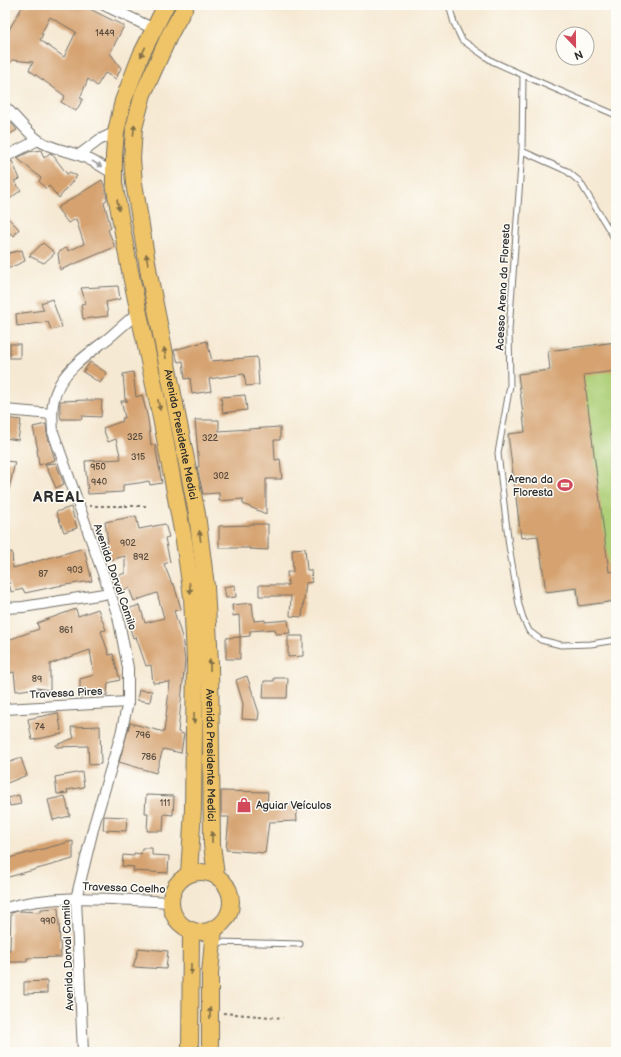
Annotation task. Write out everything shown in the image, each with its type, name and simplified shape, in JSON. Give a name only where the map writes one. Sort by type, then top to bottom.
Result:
[{"type":"main road","name":"Avenida Presidente Medici","points":[[166,5],[133,75],[123,101],[116,132],[114,183],[129,266],[162,423],[183,534],[192,597],[195,659],[193,809],[189,874]]},
{"type":"main road","name":"Avenida Presidente Medici","points":[[186,5],[170,34],[143,94],[134,128],[132,159],[134,183],[149,274],[197,514],[206,586],[210,663],[212,844],[216,876]]},
{"type":"main road","points":[[210,1052],[210,974],[214,935],[227,916],[231,902],[228,889],[216,876],[203,872],[189,874],[181,879],[172,893],[172,911],[176,919],[183,926],[191,930],[214,935]]},
{"type":"main road","points":[[190,1052],[191,930]]},
{"type":"street","points":[[104,5],[154,29]]},
{"type":"street","points":[[5,107],[38,140],[56,148],[79,155],[114,174]]},
{"type":"street","points":[[79,155],[99,140],[116,132]]},
{"type":"street","points":[[5,157],[38,140]]},
{"type":"street","name":"Avenida Dorval Camilo","points":[[83,1052],[76,899],[94,825],[121,734],[128,702],[128,668],[118,616],[53,432],[52,414],[57,388],[67,374],[79,362],[139,312]]},
{"type":"street","points":[[5,410],[52,414]]},
{"type":"street","points":[[5,608],[23,608],[110,593]]},
{"type":"street","name":"Travessa Pires","points":[[5,708],[128,702]]},
{"type":"street","name":"Travessa Coelho","points":[[5,908],[52,898],[171,902]]},
{"type":"lane","points":[[449,5],[454,23],[462,40],[492,61],[616,114]]},
{"type":"lane","name":"Acesso Arena da Floresta","points":[[523,75],[522,151],[509,330],[510,385],[498,453],[509,546],[519,605],[529,631],[541,640],[561,645],[591,644],[616,640]]},
{"type":"lane","points":[[522,151],[567,170],[580,182],[616,241]]},
{"type":"lane","points":[[214,935],[300,944]]},
{"type":"path","points":[[78,506],[146,506]]},
{"type":"path","points":[[210,1011],[283,1018]]},
{"type":"green space","name":"Arena da Floresta","points":[[616,342],[616,601],[579,606],[576,588],[546,592],[538,536],[521,538],[508,434],[525,432],[518,374],[550,370],[548,351]]},
{"type":"building","points":[[23,5],[82,5],[124,26],[110,53],[121,68],[116,79],[105,73],[97,86],[88,79],[80,98],[83,99],[76,111],[61,102],[65,96],[29,70],[33,62],[12,60],[5,70],[5,37]],"holes":[[[50,17],[76,32],[64,57],[40,40],[43,34],[41,34]]]},
{"type":"building","points":[[5,116],[17,130],[5,137]]},
{"type":"building","points":[[41,150],[44,158],[50,153],[52,154],[67,174],[70,172],[77,176],[59,198],[49,186],[46,189],[39,181],[41,178],[17,158],[29,152]]},
{"type":"building","points":[[12,161],[20,179],[14,181],[21,190],[5,203],[5,163]]},
{"type":"building","points":[[102,180],[105,187],[107,200],[104,202],[111,228],[108,230],[115,247],[60,270],[58,253],[67,247],[68,251],[84,244],[76,219],[68,223],[57,208]]},
{"type":"building","points":[[5,215],[19,229],[14,236],[5,230]]},
{"type":"building","points":[[43,243],[55,253],[44,263],[29,256]]},
{"type":"building","points":[[22,250],[25,261],[5,270],[5,254]]},
{"type":"building","points":[[118,286],[120,299],[106,302],[108,316],[83,319],[81,304],[86,303],[81,288]]},
{"type":"building","points":[[52,299],[62,327],[51,330],[48,322],[17,326],[16,314],[44,310],[41,303]]},
{"type":"building","points":[[207,341],[212,361],[257,357],[259,385],[246,386],[244,374],[209,379],[211,391],[192,394],[190,378],[185,379],[183,361],[178,362],[174,350]]},
{"type":"building","name":"Arena da Floresta","points":[[616,342],[616,371],[584,375],[609,572],[616,571],[616,601],[579,606],[577,588],[546,592],[538,536],[521,538],[508,434],[525,432],[518,374],[550,370],[548,351]]},
{"type":"building","points":[[10,344],[20,344],[20,358],[10,358]]},
{"type":"building","points":[[90,362],[107,373],[100,383],[83,372]]},
{"type":"building","points":[[133,372],[136,397],[142,395],[148,419],[151,445],[155,445],[162,483],[150,485],[149,481],[123,485],[123,492],[88,494],[85,461],[121,459],[116,439],[108,442],[103,428],[123,421],[122,418],[125,418],[121,401],[128,401],[125,399],[123,374]]},
{"type":"building","points":[[245,395],[247,410],[223,413],[221,397]]},
{"type":"building","points":[[102,400],[101,417],[82,416],[82,419],[61,419],[60,401]]},
{"type":"building","points":[[5,418],[21,420],[18,440],[5,438]]},
{"type":"building","points":[[195,420],[219,420],[219,431],[280,427],[280,440],[274,440],[275,460],[280,459],[282,479],[266,479],[266,514],[243,504],[243,499],[219,501],[219,493],[203,494],[197,467],[199,467]]},
{"type":"building","points":[[46,424],[47,434],[55,460],[39,465],[38,450],[33,427]]},
{"type":"building","points":[[5,461],[15,462],[9,489],[5,489]]},
{"type":"building","points":[[56,463],[64,484],[56,488],[45,464]]},
{"type":"building","points":[[71,507],[77,528],[64,532],[56,512]]},
{"type":"building","points":[[136,516],[139,529],[165,524],[169,537],[165,538],[170,562],[164,564],[172,584],[174,584],[181,609],[174,611],[182,637],[185,661],[178,732],[184,734],[181,753],[163,749],[156,773],[119,762],[130,723],[164,732],[170,682],[153,683],[151,665],[146,666],[136,637],[133,638],[124,610],[140,605],[145,623],[164,618],[157,593],[134,601],[129,588],[117,593],[112,578],[125,573],[125,556],[110,560],[105,543],[108,542],[105,522]]},
{"type":"building","points":[[268,524],[268,550],[250,548],[219,548],[219,526]]},
{"type":"building","points":[[84,548],[92,581],[25,593],[23,589],[11,592],[9,582],[5,582],[5,552],[12,552],[13,568]]},
{"type":"building","points":[[305,548],[307,570],[311,570],[312,582],[306,583],[302,617],[290,616],[291,596],[259,596],[259,585],[288,585],[287,572],[293,572],[292,549]]},
{"type":"building","points":[[235,585],[236,597],[226,598],[224,587]]},
{"type":"building","points":[[252,603],[254,621],[265,620],[265,622],[288,620],[290,633],[276,634],[275,629],[250,631],[250,636],[240,637],[239,615],[233,616],[232,605]]},
{"type":"building","points":[[76,609],[78,616],[98,609],[106,630],[101,631],[109,655],[113,654],[120,680],[108,683],[107,695],[80,696],[80,679],[94,675],[90,650],[50,664],[50,690],[37,688],[16,691],[14,672],[5,674],[5,641],[39,629],[37,623]]},
{"type":"building","points":[[288,636],[303,636],[303,656],[288,657]]},
{"type":"building","points":[[240,637],[240,659],[226,659],[226,638]]},
{"type":"building","points":[[247,676],[259,713],[258,720],[242,719],[243,704],[236,680]]},
{"type":"building","points":[[274,678],[288,678],[287,698],[263,698],[264,681],[274,681]]},
{"type":"building","points":[[139,690],[152,691],[150,702],[137,700]]},
{"type":"building","points":[[58,713],[62,734],[32,740],[28,719]]},
{"type":"building","points":[[100,726],[101,764],[89,765],[88,746],[56,747],[56,745],[74,738],[71,727]]},
{"type":"building","points":[[21,758],[27,775],[5,784],[5,764]]},
{"type":"building","points":[[82,772],[84,787],[67,790],[68,793],[57,794],[55,777]]},
{"type":"building","points":[[221,791],[268,792],[267,805],[296,804],[297,821],[269,822],[265,853],[226,850],[229,817],[221,817]]},
{"type":"building","points":[[19,795],[21,804],[10,806],[8,798]]},
{"type":"building","points":[[146,795],[174,796],[173,815],[164,814],[163,831],[147,831],[148,813],[145,813]]},
{"type":"building","points":[[65,796],[70,816],[53,820],[48,800]]},
{"type":"building","points":[[104,816],[127,817],[126,831],[103,830]]},
{"type":"building","points":[[73,841],[73,859],[5,878],[5,859]]},
{"type":"building","points":[[142,848],[152,848],[152,855],[169,856],[168,873],[133,871],[134,867],[122,866],[123,855],[134,856],[134,853],[141,854]]},
{"type":"building","points":[[58,908],[61,957],[27,958],[27,962],[5,962],[5,950],[10,950],[11,913],[18,911],[41,912],[41,909]]},
{"type":"building","points":[[139,948],[168,951],[166,969],[133,967]]},
{"type":"building","points":[[47,981],[47,993],[24,994],[24,982]]},
{"type":"place","name":"Arena da Floresta","points":[[565,485]]},
{"type":"place","name":"Aguiar Veículos","points":[[244,805]]},
{"type":"district","name":"AREAL","points":[[59,497]]}]
